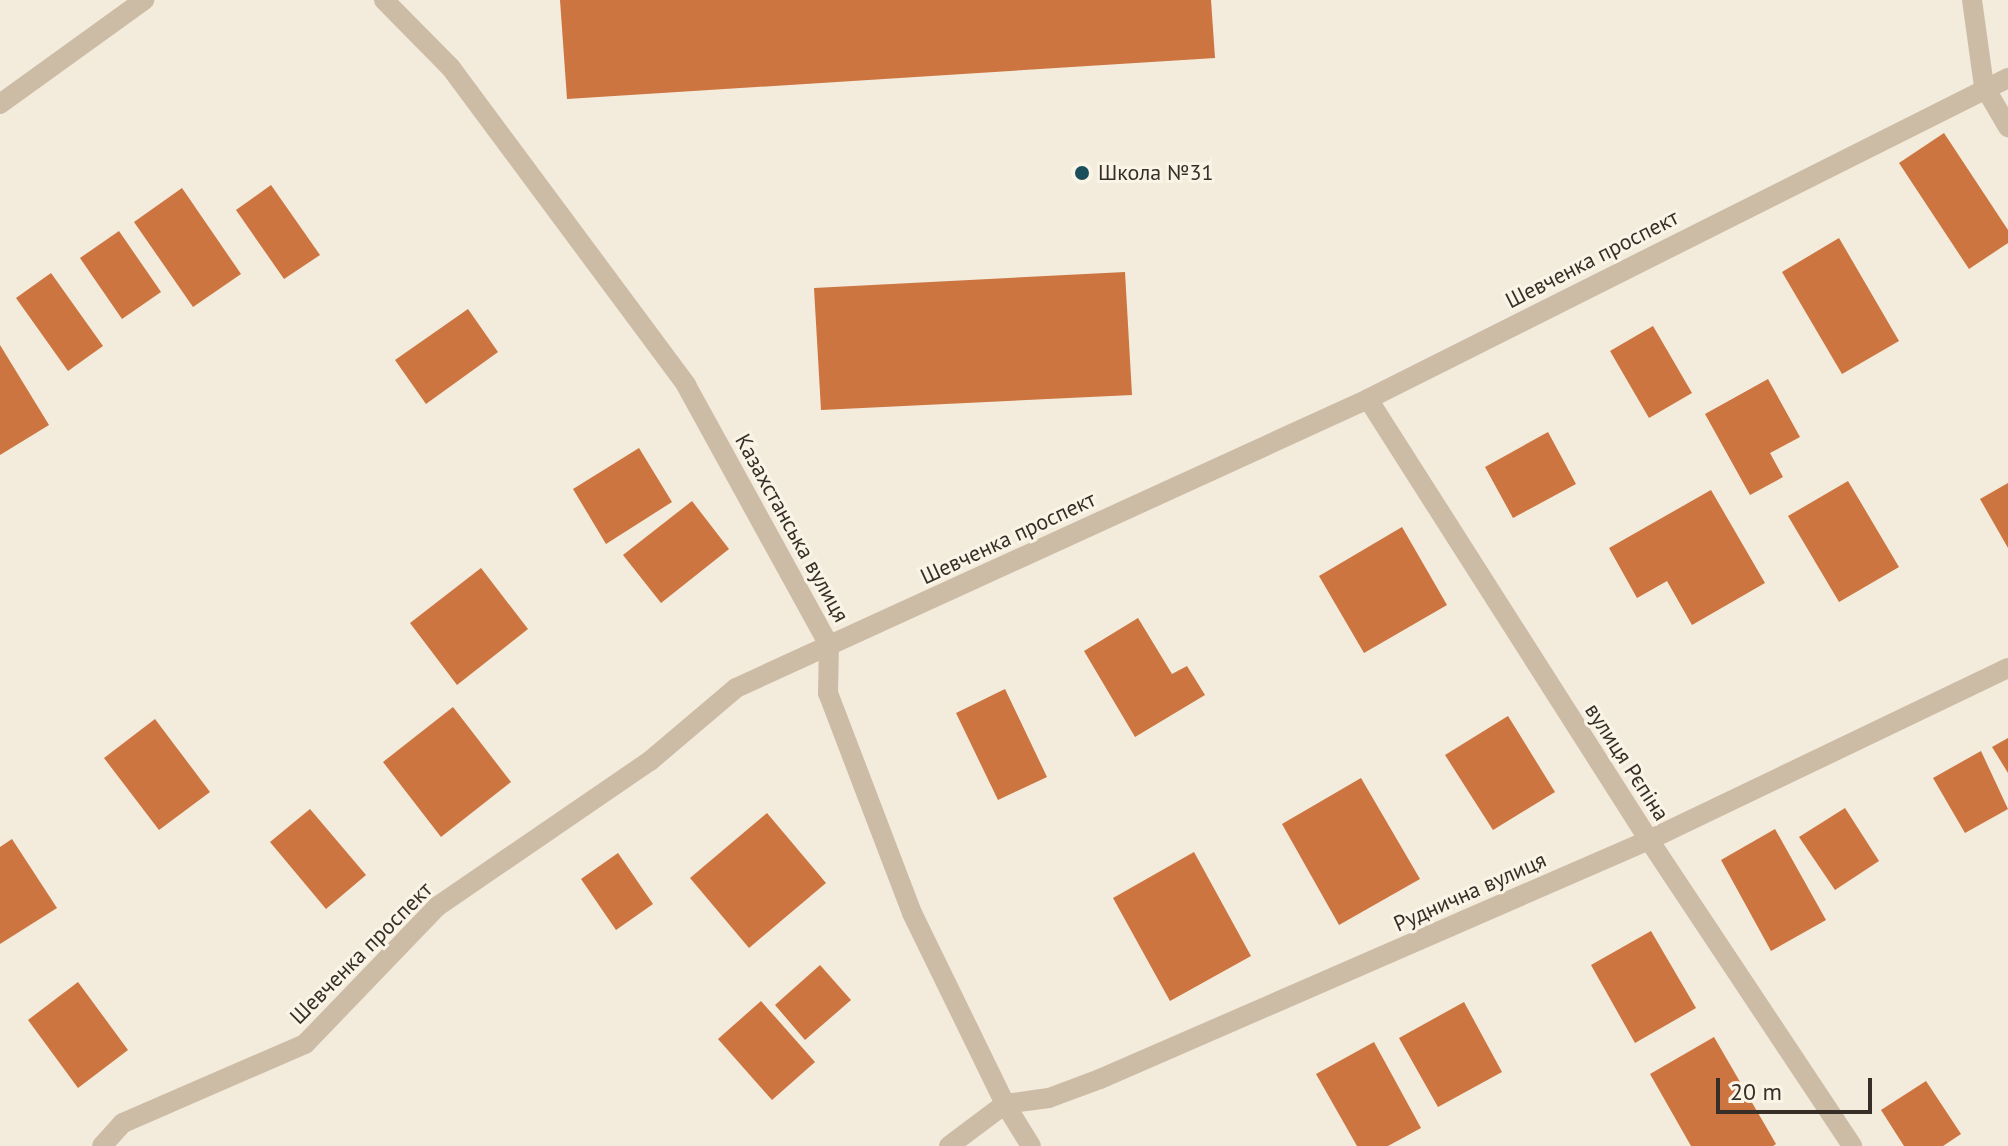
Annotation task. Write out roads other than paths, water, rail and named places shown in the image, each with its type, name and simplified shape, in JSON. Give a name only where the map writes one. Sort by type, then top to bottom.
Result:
[{"type":"street","points":[[0,104],[144,0]]},
{"type":"street","name":"Казахстанська вулиця","points":[[384,0],[451,68],[686,385],[829,645],[828,693],[900,884],[1005,1104],[1031,1146]]},
{"type":"street","points":[[1972,0],[1984,86],[2008,127]]},
{"type":"street","name":"Шевченка проспект","points":[[102,1146],[123,1123],[305,1044],[438,906],[650,761],[736,688],[1368,399],[1984,86],[2008,78]]},
{"type":"street","name":"вулиця Рєпіна","points":[[1368,399],[1649,840],[1852,1146]]},
{"type":"street","name":"Руднична вулиця","points":[[949,1146],[1005,1104],[1049,1098],[1100,1079],[1649,840],[2008,668]]},
{"type":"place","name":"Школа №31","points":[[1082,173]]}]
